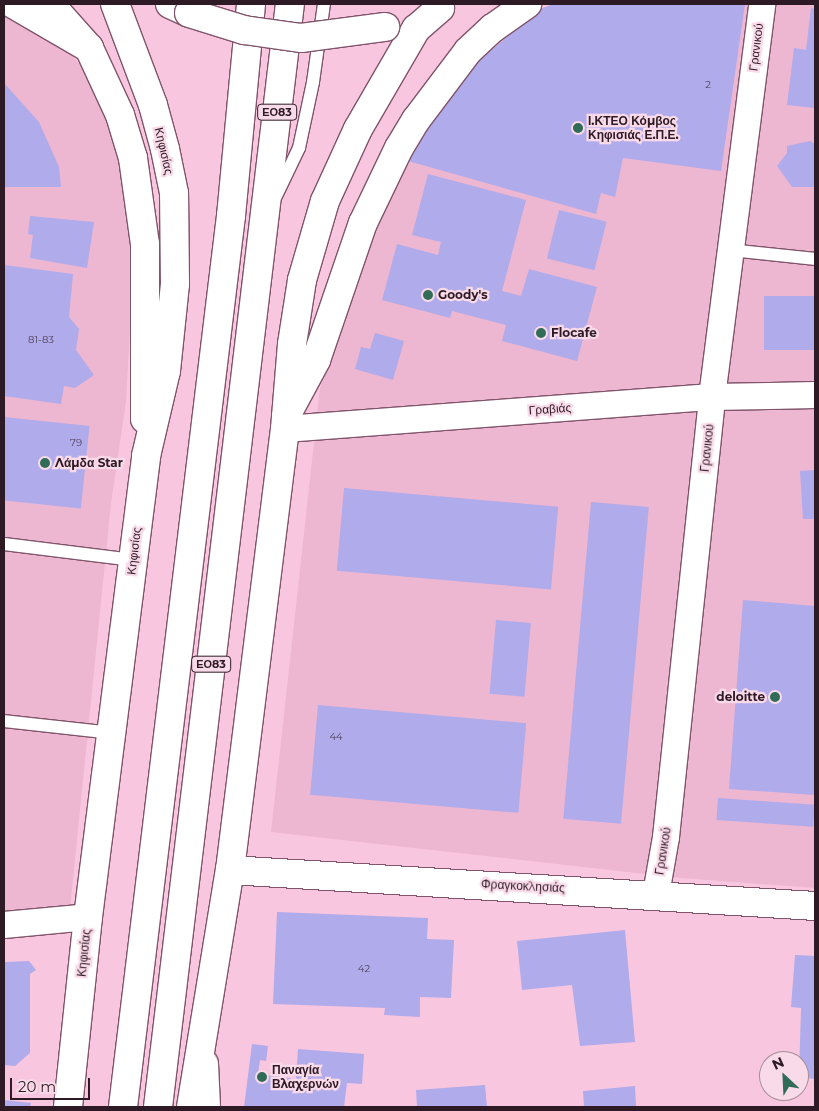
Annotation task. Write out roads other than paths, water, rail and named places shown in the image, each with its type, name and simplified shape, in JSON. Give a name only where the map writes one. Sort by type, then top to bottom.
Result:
[{"type":"main road","points":[[13,4],[89,48]]},
{"type":"main road","points":[[50,4],[89,48],[120,115],[140,201],[146,289],[143,369],[146,456]]},
{"type":"main road","name":"Κηφισίας","points":[[68,1107],[88,917],[113,733],[146,456],[166,371],[172,328],[176,238],[174,193],[153,106],[115,4]]},
{"type":"main road","points":[[170,4],[244,30],[301,38],[385,27],[444,6]]},
{"type":"main road","name":"ΕΟ83","points":[[158,1107],[290,4]]},
{"type":"main road","points":[[286,423],[316,360],[363,223],[399,148],[416,120],[468,52],[493,28],[527,4]]},
{"type":"main road","points":[[191,1107],[230,870],[286,423],[296,310],[325,201],[358,129],[412,36],[444,6]]},
{"type":"main road","name":"ΕΟ83","points":[[123,1107],[141,941],[231,216],[249,10]]},
{"type":"main road","name":"Φραγκοκλησιάς","points":[[230,870],[656,894],[815,906]]},
{"type":"main road","points":[[110,1107],[141,941]]},
{"type":"main road","points":[[202,1036],[206,1107]]},
{"type":"street","name":"Γρανικού","points":[[656,894],[666,837],[712,397],[762,4]]},
{"type":"street","name":"Γραβιάς","points":[[286,423],[712,397],[815,395]]},
{"type":"street","points":[[4,925],[88,917]]},
{"type":"lane","points":[[264,220],[298,148],[313,82],[324,4]]},
{"type":"lane","points":[[730,250],[815,259]]},
{"type":"lane","points":[[4,544],[133,560]]},
{"type":"lane","points":[[4,721],[113,733]]},
{"type":"place","name":"Ι.ΚΤΕΟ Κόμβος Κηφισιάς Ε.Π.Ε.","points":[[578,128]]},
{"type":"place","name":"Goody's","points":[[428,295]]},
{"type":"place","name":"Flocafe","points":[[541,333]]},
{"type":"place","name":"Λάμδα Star","points":[[45,463]]},
{"type":"place","name":"deloitte","points":[[775,697]]},
{"type":"place","name":"Παναγία Βλαχερνών","points":[[262,1077]]}]
